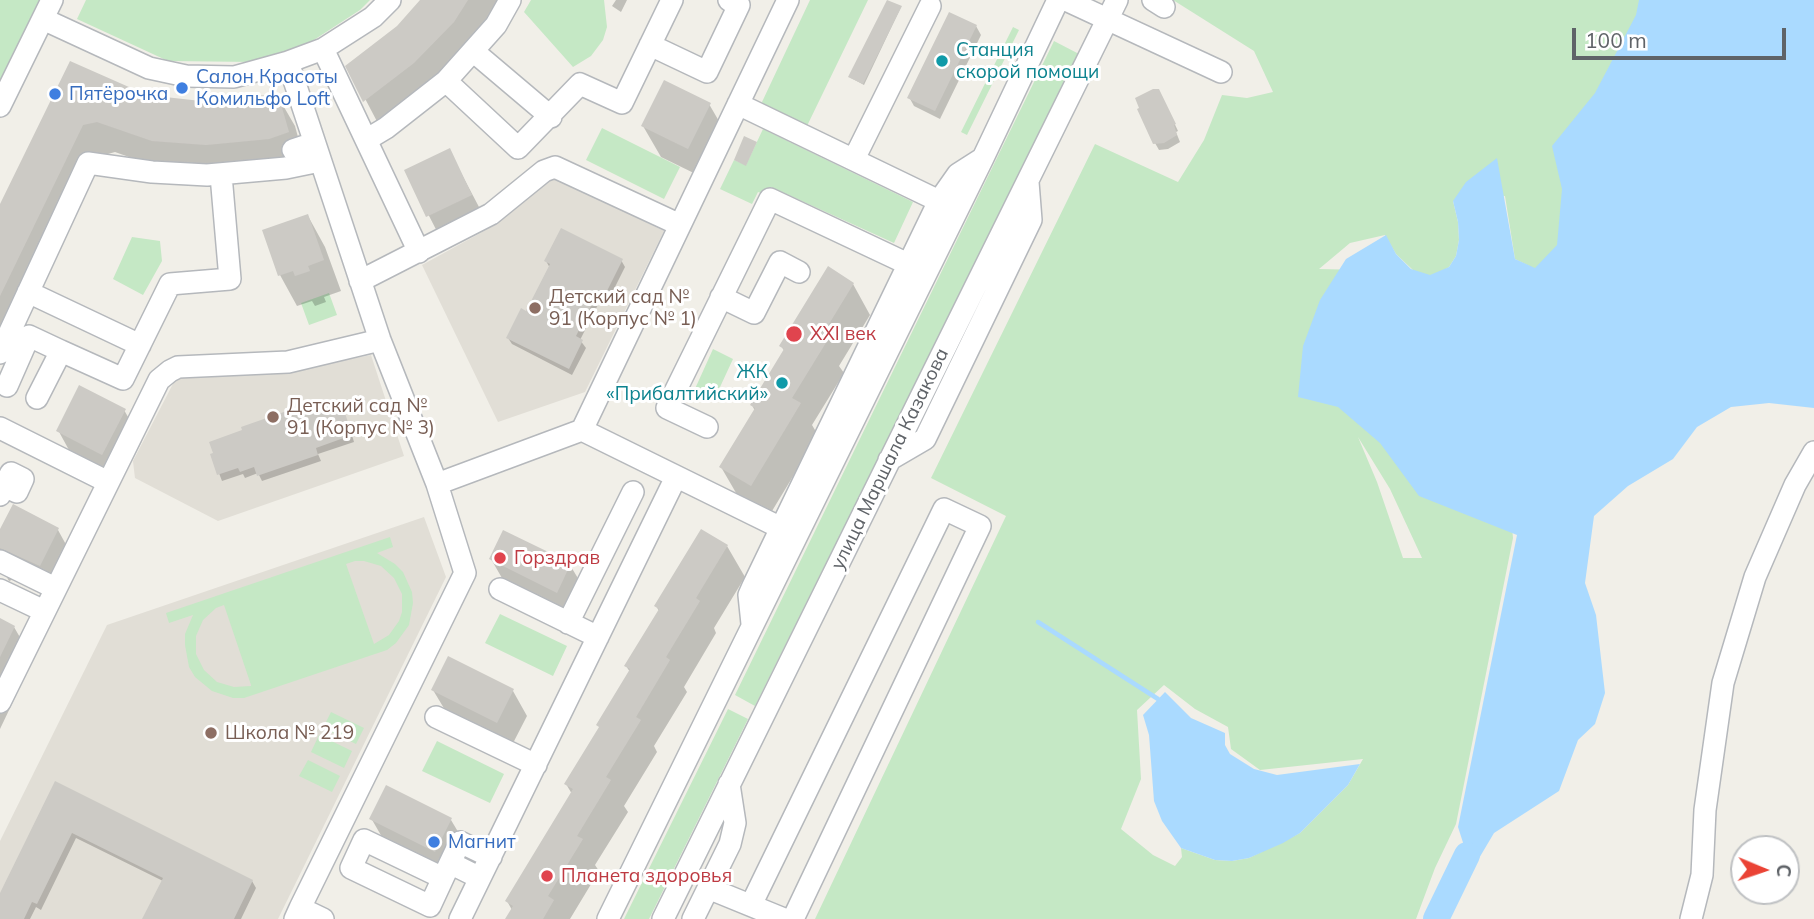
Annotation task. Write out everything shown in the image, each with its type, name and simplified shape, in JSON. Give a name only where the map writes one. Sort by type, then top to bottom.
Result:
[{"type":"street","points":[[0,106],[52,0]]},
{"type":"street","points":[[43,19],[149,68],[186,76],[234,77],[323,49],[373,17],[390,0]]},
{"type":"street","points":[[368,127],[386,128],[446,81],[496,25],[510,0]]},
{"type":"street","points":[[446,81],[518,148],[551,117],[580,84],[622,103],[672,0]]},
{"type":"street","points":[[650,45],[706,72],[739,5],[729,0]]},
{"type":"street","points":[[437,484],[582,430],[788,0]]},
{"type":"street","points":[[608,919],[983,158],[1058,0]]},
{"type":"street","points":[[1066,0],[1113,9],[1221,72]]},
{"type":"street","points":[[854,159],[930,6]]},
{"type":"street","name":"улица Маршала Казакова","points":[[663,919],[889,460],[925,439],[1031,220],[1028,180],[1113,9]]},
{"type":"street","points":[[323,49],[368,127],[419,252]]},
{"type":"street","points":[[473,51],[551,117]]},
{"type":"street","points":[[288,62],[380,340],[437,484],[465,573],[297,913],[323,919]]},
{"type":"street","points":[[738,104],[939,201]]},
{"type":"street","points":[[293,150],[317,152]]},
{"type":"street","points":[[6,386],[28,292],[88,163],[152,172],[222,175],[286,168],[317,152]]},
{"type":"street","points":[[752,624],[749,595],[779,527],[910,265],[939,201],[958,174],[983,158]]},
{"type":"street","points":[[360,281],[491,214],[544,172],[555,167],[680,225]]},
{"type":"street","points":[[20,332],[123,379],[170,284],[229,279],[222,175]]},
{"type":"street","points":[[707,427],[667,408],[770,199],[910,265]]},
{"type":"street","points":[[721,297],[754,313],[780,262],[799,272]]},
{"type":"street","points":[[28,292],[140,345]]},
{"type":"street","points":[[0,353],[20,332]]},
{"type":"street","points":[[0,702],[159,380],[178,367],[288,362],[380,340]]},
{"type":"street","points":[[37,398],[61,351]]},
{"type":"street","points":[[0,428],[108,482]]},
{"type":"street","points":[[582,430],[779,527]]},
{"type":"street","points":[[1691,919],[1702,875],[1705,810],[1723,683],[1755,577],[1795,485],[1814,452]]},
{"type":"street","points":[[460,919],[676,477]]},
{"type":"street","points":[[568,622],[633,492]]},
{"type":"street","points":[[751,905],[944,509],[980,526],[793,919]]},
{"type":"street","points":[[0,561],[55,589]]},
{"type":"street","points":[[500,589],[598,637]]},
{"type":"street","points":[[0,590],[44,611]]},
{"type":"street","points":[[436,717],[536,765]]},
{"type":"street","points":[[694,919],[733,834],[735,823],[729,785]]},
{"type":"street","points":[[480,878],[447,871],[460,842],[491,857]]},
{"type":"street","points":[[708,888],[784,919]]},
{"type":"shaded area","name":"Детский сад № 91 (Корпус № 1)","points":[[552,176],[664,231],[585,392],[498,422],[422,265],[495,225]]},
{"type":"shaded area","name":"Детский сад № 91 (Корпус № 3)","points":[[371,355],[404,456],[218,521],[135,478],[133,461],[176,378],[273,374]]},
{"type":"shaded area","name":"Школа № 219","points":[[424,517],[446,577],[278,919],[0,919],[0,841],[107,625]]},
{"type":"green space","points":[[0,0],[45,0],[0,91]]},
{"type":"green space","points":[[86,0],[370,0],[360,10],[300,49],[254,62],[168,61],[77,19]]},
{"type":"green space","points":[[531,0],[604,0],[607,27],[603,40],[591,56],[573,67],[524,12]]},
{"type":"green space","points":[[810,0],[868,0],[806,128],[767,110],[762,102]]},
{"type":"green space","points":[[1173,0],[1766,0],[1510,506],[1513,538],[1456,824],[1435,868],[1416,919],[815,919],[1006,516],[931,478],[1095,144],[1178,182],[1204,140],[1222,95],[1247,98],[1273,92],[1254,51]],"holes":[[[1505,196],[1515,259],[1533,268],[1443,271],[1456,256],[1459,240],[1453,201]],[[1385,235],[1396,254],[1414,271],[1319,269],[1350,243]],[[1358,437],[1390,489],[1422,558],[1403,558],[1377,482]],[[1164,685],[1195,709],[1228,727],[1231,749],[1260,770],[1363,759],[1348,785],[1300,833],[1249,858],[1232,861],[1215,860],[1181,848],[1182,857],[1175,866],[1153,855],[1121,829],[1141,779],[1137,710]]]},
{"type":"green space","points":[[1013,27],[1019,30],[967,135],[961,132]]},
{"type":"green space","points":[[1054,41],[1079,54],[755,706],[735,695]]},
{"type":"green space","points":[[602,128],[680,167],[664,199],[586,160]]},
{"type":"green space","points":[[763,129],[913,202],[894,243],[771,187],[766,195],[758,192],[752,204],[720,189],[734,160],[746,165]]},
{"type":"green space","points":[[132,237],[160,241],[162,261],[143,295],[113,279]]},
{"type":"green space","points":[[329,293],[337,315],[309,325],[301,303]]},
{"type":"green space","points":[[713,349],[733,359],[714,400],[694,391]]},
{"type":"green space","points":[[390,537],[393,547],[377,553],[403,572],[412,592],[413,603],[409,625],[396,643],[387,650],[244,698],[233,698],[212,691],[195,677],[189,667],[185,645],[185,634],[193,615],[169,623],[166,613]],"holes":[[[355,561],[381,566],[394,578],[402,594],[399,621],[389,635],[374,644],[346,564]],[[224,605],[251,685],[251,686],[234,687],[217,682],[204,670],[196,654],[196,636],[203,620],[216,608]]]},
{"type":"green space","points":[[500,614],[567,646],[553,676],[485,643]]},
{"type":"green space","points":[[728,709],[748,719],[649,919],[624,919]]},
{"type":"green space","points":[[331,712],[364,728],[356,744],[323,728]]},
{"type":"green space","points":[[319,735],[352,751],[344,768],[311,752]]},
{"type":"green space","points":[[437,741],[504,774],[490,803],[422,771]]},
{"type":"green space","points":[[308,760],[340,776],[332,792],[299,776]]},
{"type":"water","points":[[1639,0],[1814,0],[1814,408],[1769,403],[1731,407],[1697,427],[1673,459],[1628,486],[1594,516],[1585,583],[1596,615],[1605,693],[1595,724],[1578,740],[1559,791],[1494,833],[1478,860],[1467,855],[1458,827],[1517,535],[1419,496],[1380,443],[1338,407],[1298,397],[1303,346],[1320,300],[1346,259],[1386,235],[1396,254],[1411,269],[1430,275],[1449,267],[1456,256],[1459,240],[1453,201],[1466,182],[1497,158],[1515,259],[1535,268],[1557,245],[1562,189],[1552,146],[1595,93],[1636,15]]},
{"type":"water","points":[[1165,692],[1191,718],[1225,733],[1225,745],[1230,754],[1254,769],[1277,775],[1360,764],[1348,785],[1300,833],[1283,843],[1249,858],[1232,861],[1215,860],[1181,848],[1162,821],[1154,801],[1149,735],[1143,715]]},
{"type":"building","points":[[420,0],[468,0],[454,22],[414,63],[363,102],[345,66],[397,26]]},
{"type":"building","points":[[887,0],[902,6],[863,84],[848,77]]},
{"type":"building","name":"Станция скорой помощи","points":[[949,12],[977,25],[935,111],[907,98]]},
{"type":"building","points":[[70,61],[147,95],[201,101],[278,94],[289,132],[269,139],[206,145],[152,141],[97,122],[83,125],[0,296],[0,204]]},
{"type":"building","points":[[664,80],[711,103],[688,149],[641,126]]},
{"type":"building","points":[[1153,89],[1159,89],[1176,124],[1177,135],[1164,143],[1153,144],[1137,109],[1139,108],[1135,98]]},
{"type":"building","points":[[744,136],[757,142],[746,166],[734,160]]},
{"type":"building","points":[[450,148],[472,195],[426,217],[404,170]]},
{"type":"building","points":[[308,214],[324,260],[308,266],[310,271],[295,276],[293,271],[278,276],[262,230]]},
{"type":"building","points":[[561,228],[623,259],[606,293],[599,290],[576,336],[583,340],[569,369],[506,338],[521,308],[526,311],[550,264],[544,261]]},
{"type":"building","name":"ЖК «Прибалтийский»","points":[[828,266],[854,283],[821,337],[827,341],[792,398],[801,403],[751,486],[719,467],[755,408],[750,405],[784,349],[779,346]]},
{"type":"building","points":[[79,385],[126,409],[102,455],[56,431]]},
{"type":"building","points":[[337,400],[342,414],[345,413],[352,435],[316,448],[318,455],[257,476],[254,467],[240,472],[238,468],[217,475],[209,442],[242,430],[241,427],[301,406],[303,412]]},
{"type":"building","points":[[13,504],[59,528],[40,566],[0,548],[0,529]]},
{"type":"building","points":[[701,529],[728,545],[696,598],[700,601],[666,657],[670,660],[636,717],[641,720],[606,777],[611,780],[577,836],[583,839],[548,896],[554,900],[543,919],[505,919],[513,906],[505,901],[573,789],[564,784],[630,669],[624,666],[659,609],[654,606]]},
{"type":"building","points":[[503,530],[571,563],[557,593],[489,559]]},
{"type":"building","points":[[0,618],[15,626],[0,657]]},
{"type":"building","points":[[448,656],[514,689],[497,723],[431,690]]},
{"type":"building","points":[[55,781],[253,880],[234,919],[142,919],[163,878],[72,833],[37,904],[32,902],[24,919],[0,919],[0,893]]},
{"type":"building","points":[[386,785],[452,818],[435,852],[369,819]]},
{"type":"waterway","points":[[1038,622],[1158,699]]},
{"type":"waterway","points":[[1436,919],[1467,855]]},
{"type":"place","name":"Станция скорой помощи","points":[[942,61]]},
{"type":"place","name":"Салон Красоты Комильфо Loft","points":[[182,88]]},
{"type":"place","name":"Пятёрочка","points":[[55,94]]},
{"type":"place","name":"Детский сад № 91 (Корпус № 1)","points":[[535,308]]},
{"type":"place","name":"XXI век","points":[[794,334]]},
{"type":"place","name":"ЖК «Прибалтийский»","points":[[782,383]]},
{"type":"place","name":"Детский сад № 91 (Корпус № 3)","points":[[273,417]]},
{"type":"place","name":"Горздрав","points":[[500,558]]},
{"type":"place","name":"Школа № 219","points":[[211,733]]},
{"type":"place","name":"Магнит","points":[[434,842]]},
{"type":"place","name":"Планета здоровья","points":[[547,876]]}]
